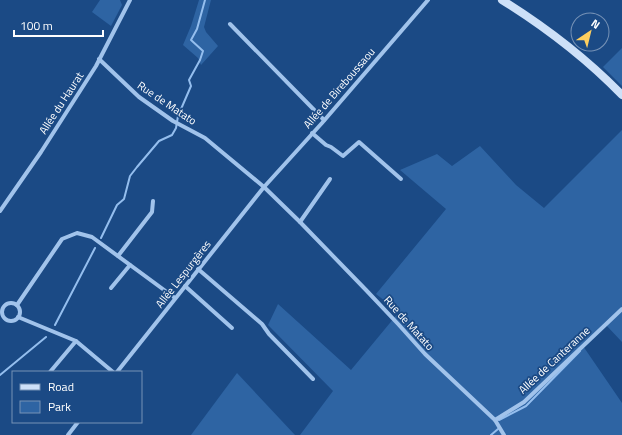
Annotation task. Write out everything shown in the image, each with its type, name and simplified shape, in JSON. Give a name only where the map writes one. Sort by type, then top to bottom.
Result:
[{"type":"main road","points":[[502,0],[566,44],[591,64],[622,95]]},
{"type":"street","name":"Allée de Bireboussaou","points":[[264,187],[428,0]]},
{"type":"street","name":"Allée du Haurat","points":[[0,211],[37,157],[99,59],[128,1]]},
{"type":"street","points":[[230,24],[324,120]]},
{"type":"street","name":"Rue de Matato","points":[[99,59],[139,97],[174,121],[205,138],[264,187],[399,324],[425,354],[495,420],[504,435]]},
{"type":"street","points":[[312,133],[326,145],[343,156],[359,142],[401,179]]},
{"type":"street","points":[[300,222],[330,179]]},
{"type":"street","name":"Allée Lespurgères","points":[[118,371],[264,187]]},
{"type":"street","points":[[118,256],[152,212],[153,201]]},
{"type":"street","points":[[17,305],[62,239],[77,233],[92,237],[175,298]]},
{"type":"street","points":[[111,288],[130,265]]},
{"type":"street","points":[[198,269],[262,324],[269,334],[313,379]]},
{"type":"street","points":[[185,286],[232,328]]},
{"type":"street","points":[[0,302],[4,306]]},
{"type":"street","points":[[9,303],[17,305],[20,309],[18,317],[8,320],[2,317],[2,310],[4,306],[9,303]]},
{"type":"street","name":"Allée de Canteranne","points":[[495,420],[524,402],[622,309]]},
{"type":"street","points":[[18,317],[76,341],[112,371]]},
{"type":"street","points":[[51,371],[76,341]]},
{"type":"street","points":[[68,435],[77,423]]},
{"type":"green space","points":[[100,0],[120,0],[122,5],[111,26],[92,12]]},
{"type":"green space","points":[[199,0],[211,0],[204,27],[206,32],[218,46],[201,65],[198,58],[183,45]]},
{"type":"green space","points":[[622,48],[622,86],[603,67]]},
{"type":"green space","points":[[622,130],[622,342],[605,324],[583,346],[622,403],[622,435],[300,435],[333,391],[268,325],[278,304],[351,370],[399,312],[376,294],[446,209],[400,170],[437,154],[452,166],[480,146],[516,185],[544,208]]},
{"type":"green space","points":[[237,373],[295,435],[191,435]]},
{"type":"waterway","points":[[101,238],[117,205],[124,199],[130,176],[159,141],[172,135],[176,128],[178,116],[191,86],[189,80],[200,60],[203,51],[191,40],[197,29],[205,0]]},
{"type":"waterway","points":[[55,325],[95,248]]},
{"type":"waterway","points":[[0,375],[46,337]]},
{"type":"waterway","points":[[499,420],[526,406],[580,351]]},
{"type":"waterway","points":[[491,435],[498,429]]}]
